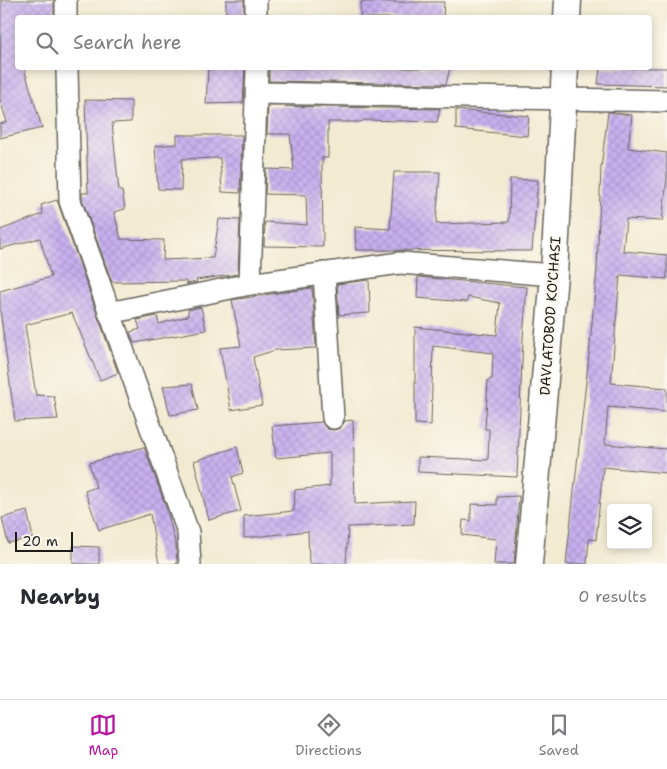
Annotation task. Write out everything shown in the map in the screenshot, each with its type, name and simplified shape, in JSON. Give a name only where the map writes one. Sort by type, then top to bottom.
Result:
[{"type":"street","points":[[66,0],[66,15]]},
{"type":"street","points":[[256,0],[256,15]]},
{"type":"street","points":[[567,15],[568,0]]},
{"type":"street","points":[[67,70],[70,201],[188,532],[190,564]]},
{"type":"street","points":[[250,284],[257,70]]},
{"type":"street","name":"DAVLATOBOD KO'CHASI","points":[[529,564],[554,275],[565,70]]},
{"type":"street","points":[[257,93],[667,102]]},
{"type":"street","points":[[109,313],[250,284],[400,262],[554,275]]},
{"type":"street","points":[[324,273],[333,418]]},
{"type":"building","points":[[1,0],[54,0],[54,15],[15,15],[15,70],[25,70],[42,128],[0,138],[0,124],[7,122],[0,100]]},
{"type":"building","points":[[226,0],[244,0],[244,15],[226,15]]},
{"type":"building","points":[[361,2],[444,2],[443,15],[360,15]]},
{"type":"building","points":[[652,68],[667,68],[667,86],[598,84],[600,70],[652,70]]},
{"type":"building","points":[[208,70],[245,70],[243,103],[206,104]]},
{"type":"building","points":[[269,70],[450,70],[446,84],[269,81]]},
{"type":"building","points":[[85,100],[131,101],[131,122],[112,123],[119,191],[122,191],[125,209],[114,212],[121,239],[164,240],[163,260],[213,258],[219,219],[240,220],[238,274],[196,280],[197,282],[186,284],[186,281],[112,282],[82,199],[82,193],[88,193]]},
{"type":"building","points":[[268,106],[440,109],[437,122],[365,120],[360,122],[328,122],[328,158],[322,158],[323,247],[264,246],[265,222],[307,225],[306,195],[265,194],[266,169],[294,170],[290,134],[267,134]]},
{"type":"building","points":[[456,110],[529,116],[527,136],[456,129]]},
{"type":"building","points":[[608,112],[632,115],[628,148],[667,153],[667,180],[662,221],[626,219],[623,251],[667,255],[667,279],[620,275],[611,383],[667,388],[667,412],[608,407],[605,444],[667,449],[667,473],[603,467],[596,540],[589,539],[587,564],[566,564],[597,269],[601,168]]},
{"type":"building","points":[[177,135],[242,135],[240,193],[222,192],[220,158],[182,159],[181,190],[158,189],[155,146],[177,144]]},
{"type":"building","points":[[394,172],[440,172],[436,224],[509,222],[510,179],[538,180],[532,251],[356,250],[355,227],[390,229]]},
{"type":"building","points":[[57,200],[118,373],[100,380],[72,313],[25,325],[36,395],[54,396],[58,419],[15,421],[0,310],[0,291],[51,277],[40,238],[0,249],[0,230],[43,214],[41,205]]},
{"type":"building","points":[[418,277],[527,287],[517,477],[418,472],[418,457],[488,460],[489,429],[485,429],[488,380],[492,379],[493,353],[433,346],[431,425],[415,424],[415,327],[497,335],[500,303],[468,297],[467,302],[417,298]]},
{"type":"building","points":[[369,280],[370,313],[339,315],[337,284]]},
{"type":"building","points":[[312,288],[316,348],[276,350],[253,357],[262,405],[231,410],[220,348],[241,346],[232,300]]},
{"type":"building","points":[[201,307],[206,330],[134,343],[130,332],[140,329],[137,320],[157,316],[159,324],[188,316],[188,310]]},
{"type":"building","points":[[192,384],[198,410],[170,415],[163,386]]},
{"type":"building","points":[[353,420],[355,504],[415,501],[414,524],[348,527],[346,564],[309,564],[308,531],[244,538],[244,516],[294,511],[295,490],[330,486],[330,453],[276,458],[272,426],[322,422],[327,429],[334,430],[340,428],[345,421]]},
{"type":"building","points":[[144,447],[166,507],[176,546],[177,564],[159,564],[150,514],[99,530],[85,491],[96,487],[89,463]]},
{"type":"building","points":[[237,447],[243,473],[232,477],[241,511],[209,520],[194,461]]},
{"type":"building","points":[[519,496],[514,564],[494,564],[496,539],[462,535],[463,520],[471,521],[471,504],[497,505],[497,497]]},
{"type":"building","points":[[27,511],[33,538],[8,543],[2,518]]},
{"type":"building","points":[[73,546],[99,547],[99,564],[73,564]]}]
